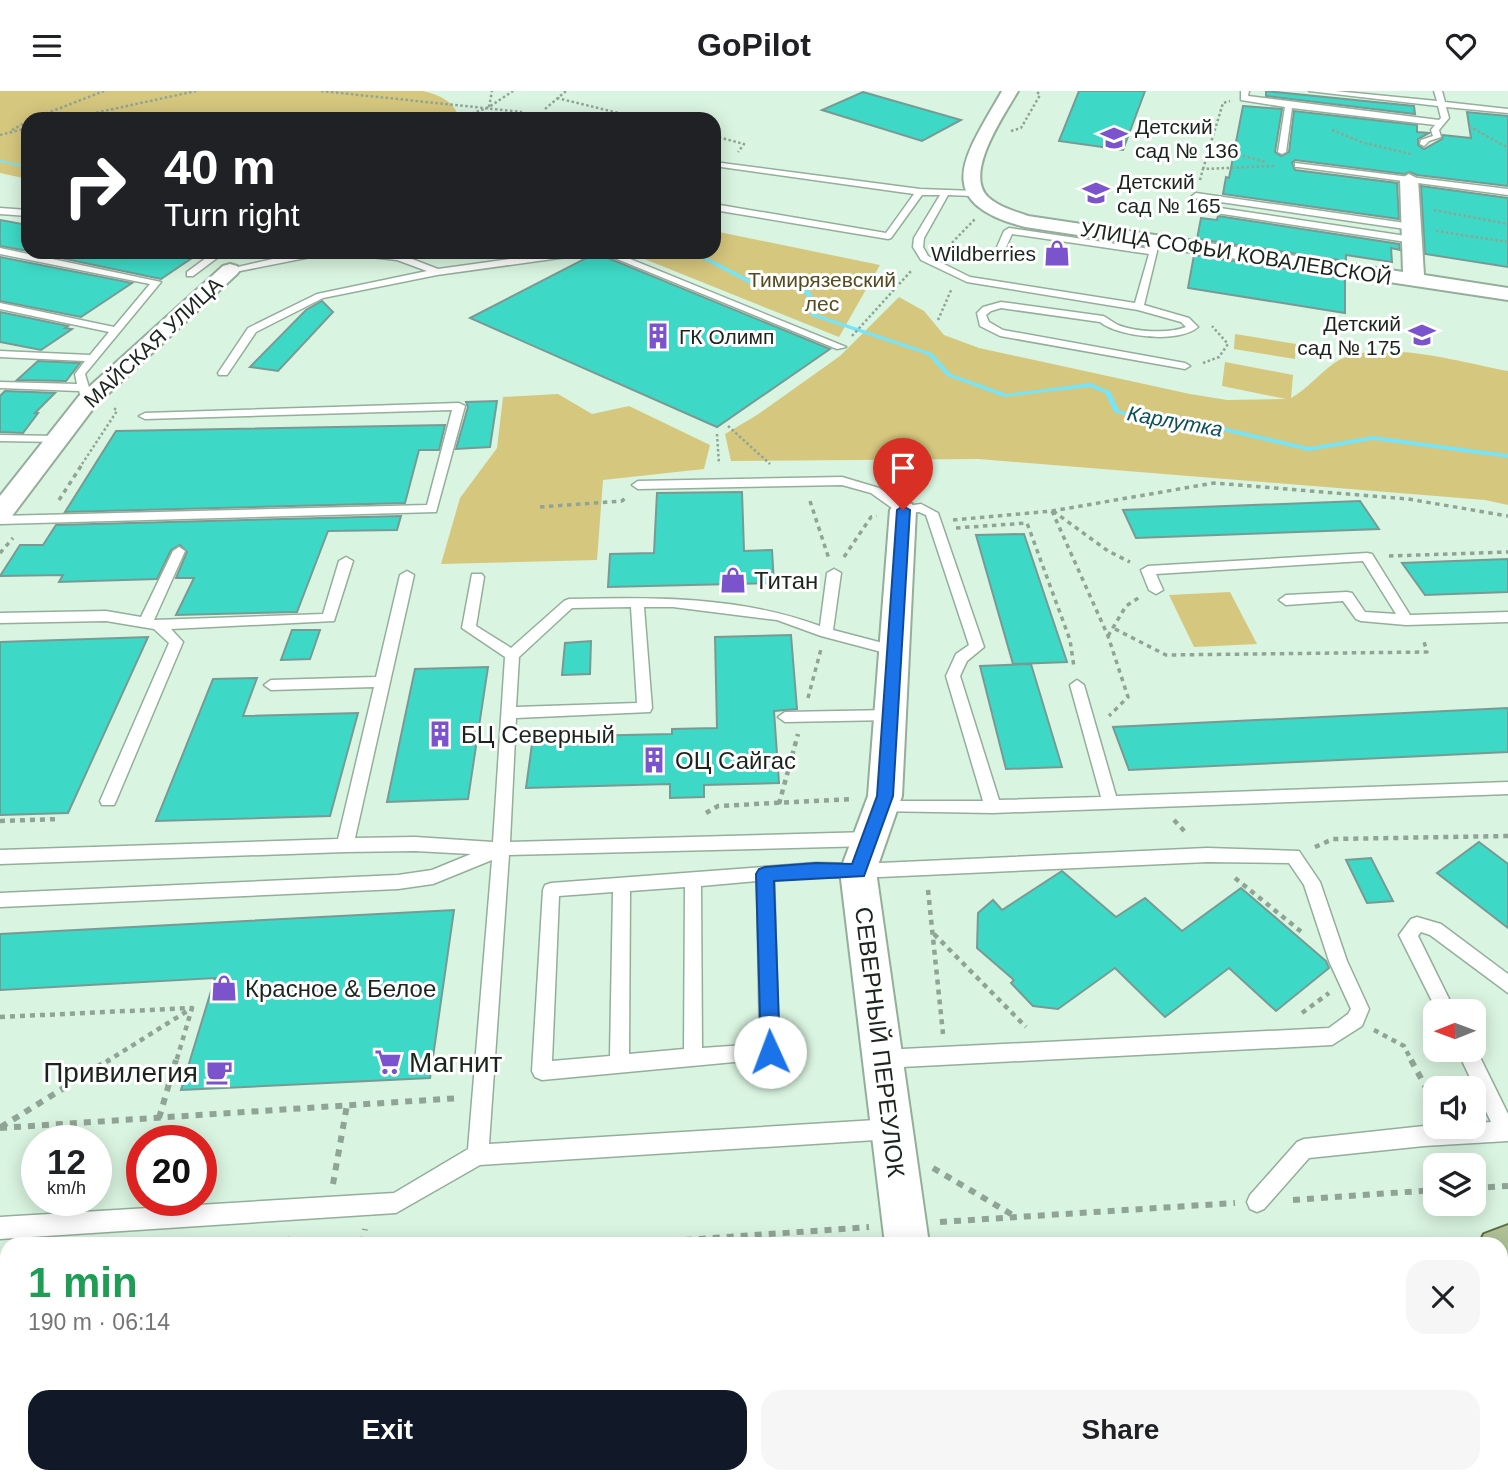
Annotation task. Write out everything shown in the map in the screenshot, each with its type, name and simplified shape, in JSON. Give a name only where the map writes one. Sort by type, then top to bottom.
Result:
[{"type":"street","points":[[972,193],[969,175],[972,163],[1010,91]]},
{"type":"street","points":[[1409,179],[1414,280]]},
{"type":"street","name":"УЛИЦА СОФЬИ КОВАЛЕВСКОЙ","points":[[972,193],[994,211],[1025,221],[1156,246],[1508,294]]},
{"type":"street","name":"МАЙСКАЯ УЛИЦА","points":[[1,512],[89,394],[225,261]]},
{"type":"street","name":"СЕВЕРНЫЙ ПЕРЕУЛОК","points":[[903,510],[891,715],[873,828],[882,1059],[905,1235]]},
{"type":"lane","points":[[1313,91],[1508,111]]},
{"type":"lane","points":[[1424,144],[1425,140],[1437,137],[1441,123],[1438,91]]},
{"type":"lane","points":[[1245,95],[1289,105],[1441,123]]},
{"type":"lane","points":[[1282,152],[1289,105]]},
{"type":"lane","points":[[1390,124],[1441,123]]},
{"type":"lane","points":[[721,165],[920,191],[972,193]]},
{"type":"lane","points":[[723,172],[731,165]]},
{"type":"lane","points":[[1298,165],[1508,192]]},
{"type":"lane","points":[[721,208],[888,236],[920,191]]},
{"type":"lane","points":[[911,237],[946,191]]},
{"type":"lane","points":[[1196,196],[1412,233]]},
{"type":"lane","points":[[1193,207],[1412,233]]},
{"type":"lane","points":[[0,211],[21,212]]},
{"type":"lane","points":[[999,253],[1009,231],[1156,246],[1139,307]]},
{"type":"lane","points":[[890,233],[911,237],[924,258],[967,279],[1139,307],[1185,320],[1193,327],[1190,332],[1180,334],[1161,333],[1112,326],[1103,319],[1014,305],[993,306],[981,315],[981,320],[1000,333],[1185,366]]},
{"type":"lane","points":[[0,251],[21,255]]},
{"type":"lane","points":[[40,259],[156,282],[80,374],[89,394]]},
{"type":"lane","points":[[190,274],[225,261],[248,259]]},
{"type":"lane","points":[[404,259],[437,272]]},
{"type":"lane","points":[[223,373],[252,330],[320,296],[437,272],[532,259]]},
{"type":"lane","points":[[622,259],[841,347]]},
{"type":"lane","points":[[0,306],[115,330]]},
{"type":"lane","points":[[0,354],[93,358]]},
{"type":"lane","points":[[0,385],[89,394]]},
{"type":"lane","points":[[1,512],[29,518],[432,509],[459,406],[145,416]]},
{"type":"lane","points":[[0,438],[58,439]]},
{"type":"lane","points":[[638,485],[842,481],[869,485],[887,495],[903,510],[921,508],[932,513],[977,647],[961,658],[953,676],[993,807]]},
{"type":"lane","points":[[152,624],[179,551]]},
{"type":"lane","points":[[1156,590],[1148,570],[1367,557],[1406,620]]},
{"type":"lane","points":[[0,618],[106,616],[152,624],[329,618],[346,561]]},
{"type":"lane","points":[[826,633],[834,573]]},
{"type":"lane","points":[[345,845],[407,575]]},
{"type":"lane","points":[[477,577],[469,628],[512,655]]},
{"type":"lane","points":[[1286,600],[1347,596],[1361,616],[1406,620],[1508,617]]},
{"type":"lane","points":[[478,1155],[501,849],[512,655],[569,604],[637,602],[673,602],[779,616],[826,633],[893,650]]},
{"type":"lane","points":[[508,713],[645,708],[637,602]]},
{"type":"lane","points":[[108,801],[176,642],[152,624]]},
{"type":"lane","points":[[271,685],[383,682]]},
{"type":"lane","points":[[1077,685],[1110,802]]},
{"type":"lane","points":[[785,717],[891,715]]},
{"type":"lane","points":[[0,857],[345,845],[415,844],[501,849],[873,828],[993,807],[1508,787]]},
{"type":"lane","points":[[873,828],[926,868],[1206,855],[1293,856],[1312,882],[1338,961],[1360,1009],[1354,1020],[1332,1036],[882,1059]]},
{"type":"lane","points":[[765,874],[770,1052],[542,1071],[551,890],[816,870],[873,828]]},
{"type":"lane","points":[[0,900],[398,882],[433,877],[501,849]]},
{"type":"lane","points":[[693,880],[693,1057]]},
{"type":"lane","points":[[619,1064],[622,885]]},
{"type":"lane","points":[[1441,999],[1408,935],[1417,924],[1436,929],[1508,985]]},
{"type":"lane","points":[[1257,1202],[1304,1149],[1424,1136],[1507,1131],[1472,1062]]},
{"type":"lane","points":[[0,1228],[396,1203],[478,1155],[892,1137]]},
{"type":"path","points":[[50,112],[104,91]]},
{"type":"path","points":[[100,112],[196,91]]},
{"type":"path","points":[[321,91],[522,112]]},
{"type":"path","points":[[489,107],[492,91]]},
{"type":"path","points":[[476,112],[513,91]]},
{"type":"path","points":[[542,112],[566,91]]},
{"type":"path","points":[[1196,196],[1223,103],[1245,95]]},
{"type":"path","points":[[557,98],[614,112]]},
{"type":"path","points":[[1289,105],[1329,128],[1364,143],[1415,155]]},
{"type":"path","points":[[1441,123],[1469,126],[1508,148]]},
{"type":"path","points":[[5,134],[21,125]]},
{"type":"path","points":[[0,135],[21,130]]},
{"type":"path","points":[[1203,169],[1281,166],[1209,148]]},
{"type":"path","points":[[994,211],[978,216],[941,255],[999,253]]},
{"type":"path","points":[[1412,233],[1508,242]]},
{"type":"path","points":[[841,347],[924,258]]},
{"type":"path","points":[[1207,323],[1217,329],[1228,344],[1219,357],[1213,359]]},
{"type":"path","points":[[0,553],[29,518],[58,502],[117,411],[89,394]]},
{"type":"path","points":[[728,426],[779,472]]},
{"type":"path","points":[[717,434],[720,469]]},
{"type":"path","points":[[803,481],[834,573]]},
{"type":"path","points":[[936,526],[1052,511],[1214,483],[1408,499],[1508,516]]},
{"type":"path","points":[[540,507],[622,501],[638,485]]},
{"type":"path","points":[[834,573],[872,517],[903,510]]},
{"type":"path","points":[[1052,511],[1108,551],[1148,570]]},
{"type":"path","points":[[1052,511],[1108,636],[1128,697]]},
{"type":"path","points":[[936,526],[1027,523],[1070,640],[1077,685]]},
{"type":"path","points":[[1367,557],[1508,552]]},
{"type":"path","points":[[1108,636],[1115,629],[1126,606],[1148,591],[1156,590]]},
{"type":"path","points":[[1115,629],[1167,655],[1427,652],[1422,620]]},
{"type":"path","points":[[779,804],[826,633]]},
{"type":"path","points":[[1157,801],[1206,855],[1338,961]]},
{"type":"path","points":[[706,813],[718,806],[779,804],[873,828]]},
{"type":"path","points":[[0,821],[60,819]]},
{"type":"path","points":[[1293,856],[1333,839],[1508,836]]},
{"type":"path","points":[[926,868],[946,1056]]},
{"type":"path","points":[[934,933],[1026,1027]]},
{"type":"path","points":[[0,1017],[192,1008]]},
{"type":"path","points":[[159,1118],[192,1008]]},
{"type":"path","points":[[0,1128],[192,1008]]},
{"type":"path","points":[[1354,1020],[1404,1046],[1423,1082]]},
{"type":"path","points":[[0,1128],[482,1097]]},
{"type":"path","points":[[329,1207],[347,1105]]},
{"type":"path","points":[[892,1137],[1017,1217]]},
{"type":"path","points":[[1486,1187],[1508,1186]]},
{"type":"path","points":[[844,1237],[905,1235],[1017,1217],[1423,1192]]},
{"type":"green space","points":[[0,91],[423,91],[450,103],[456,112],[21,112],[21,178],[0,173]]},
{"type":"green space","name":"Тимирязевский лес","points":[[721,232],[880,265],[839,337],[644,259],[721,259]]},
{"type":"green space","points":[[899,297],[924,311],[944,335],[979,348],[1227,400],[1286,399],[1222,386],[1225,362],[1293,375],[1291,398],[1333,364],[1350,356],[1371,352],[1419,354],[1508,371],[1508,505],[1485,500],[978,459],[731,461],[725,434],[757,415],[840,356]]},
{"type":"green space","points":[[1235,334],[1296,344],[1295,359],[1234,349]]},
{"type":"green space","points":[[558,394],[592,414],[629,406],[710,445],[704,469],[603,480],[597,560],[441,564],[460,498],[497,448],[503,397]]},
{"type":"green space","points":[[1230,592],[1257,644],[1194,647],[1169,595]]},
{"type":"building","points":[[1079,91],[1145,91],[1123,150],[1059,141]]},
{"type":"building","points":[[1266,91],[1414,106],[1415,114],[1266,96]]},
{"type":"building","points":[[863,92],[961,120],[922,141],[822,110]]},
{"type":"building","points":[[1243,106],[1282,109],[1275,152],[1281,156],[1289,152],[1294,111],[1417,125],[1417,132],[1429,133],[1418,139],[1418,145],[1424,149],[1442,139],[1443,135],[1471,138],[1467,112],[1508,116],[1508,186],[1295,160],[1292,163],[1295,170],[1397,183],[1399,219],[1223,194],[1226,177],[1229,178]]},
{"type":"building","points":[[1421,186],[1508,198],[1508,267],[1425,254]]},
{"type":"building","points":[[1218,216],[1399,244],[1400,250],[1391,248],[1392,262],[1346,255],[1346,261],[1197,239],[1201,218],[1217,220]]},
{"type":"building","points":[[0,220],[21,224],[21,250],[0,246]]},
{"type":"building","points":[[1194,255],[1345,278],[1345,313],[1188,288]]},
{"type":"building","points":[[0,257],[132,283],[81,317],[0,301]]},
{"type":"building","points":[[65,259],[191,259],[161,279]]},
{"type":"building","name":"ГК Олимп","points":[[584,259],[611,259],[830,349],[717,427],[470,318]]},
{"type":"building","points":[[322,301],[333,312],[278,371],[250,367],[306,310]]},
{"type":"building","points":[[0,312],[72,329],[41,350],[0,342]]},
{"type":"building","points":[[38,361],[80,363],[66,381],[17,380]]},
{"type":"building","points":[[5,391],[55,393],[35,413],[38,413],[23,433],[0,432],[0,396]]},
{"type":"building","points":[[497,401],[490,447],[456,449],[468,407],[466,402]]},
{"type":"building","points":[[445,425],[439,450],[419,450],[405,503],[65,512],[116,431]]},
{"type":"building","points":[[742,492],[744,551],[772,550],[774,583],[608,587],[610,554],[654,553],[657,493]]},
{"type":"building","points":[[1360,501],[1379,529],[1136,538],[1123,510]]},
{"type":"building","points":[[401,516],[397,530],[328,531],[297,612],[176,615],[194,578],[176,578],[187,552],[180,545],[171,550],[157,579],[59,582],[63,575],[0,576],[20,545],[43,545],[56,525]]},
{"type":"building","points":[[1024,534],[1067,662],[1013,664],[976,535]]},
{"type":"building","points":[[1508,559],[1508,592],[1425,595],[1402,563]]},
{"type":"building","points":[[292,630],[320,630],[310,659],[281,660]]},
{"type":"building","name":"ОЦ Сайгас","points":[[791,635],[797,709],[774,711],[779,783],[704,785],[704,797],[670,798],[670,784],[526,788],[533,737],[672,734],[672,729],[717,728],[715,637]]},
{"type":"building","points":[[148,637],[68,813],[0,815],[0,642]]},
{"type":"building","points":[[591,641],[590,674],[562,675],[565,643]]},
{"type":"building","points":[[1031,664],[1062,767],[1006,769],[980,666]]},
{"type":"building","name":"БЦ Северный","points":[[488,667],[468,799],[387,802],[415,669]]},
{"type":"building","points":[[257,678],[243,716],[358,713],[330,816],[156,821],[213,679]]},
{"type":"building","points":[[1508,708],[1508,752],[1129,770],[1113,727]]},
{"type":"building","points":[[1479,842],[1508,864],[1508,928],[1437,873]]},
{"type":"building","points":[[1371,858],[1393,901],[1367,903],[1346,860]]},
{"type":"building","points":[[1062,871],[1116,917],[1145,898],[1182,931],[1241,888],[1326,961],[1329,968],[1276,1011],[1229,968],[1165,1017],[1115,968],[1058,1009],[1033,1006],[1011,983],[1014,980],[977,948],[978,913],[993,900],[1002,910]]},
{"type":"building","points":[[454,910],[430,1078],[181,1090],[215,978],[0,990],[0,934]]},
{"type":"waterway","name":"Карлутка","points":[[0,161],[21,166]]},
{"type":"waterway","name":"Карлутка","points":[[706,259],[758,286],[782,281],[809,293],[813,315],[930,354],[949,375],[1006,396],[1090,385],[1108,392],[1116,411],[1147,420],[1184,420],[1309,449],[1373,438],[1508,456]]},
{"type":"place","name":"Детский сад № 136","points":[[1114,138]]},
{"type":"place","name":"Детский сад № 165","points":[[1096,193]]},
{"type":"place","name":"Wildberries","points":[[1057,253]]},
{"type":"place","name":"Детский сад № 175","points":[[1422,335]]},
{"type":"place","name":"ГК Олимп","points":[[658,336]]},
{"type":"place","name":"Титан","points":[[733,580]]},
{"type":"place","name":"БЦ Северный","points":[[440,734]]},
{"type":"place","name":"ОЦ Сайгас","points":[[654,760]]},
{"type":"place","name":"Красное & Белое","points":[[224,988]]},
{"type":"place","name":"Магнит","points":[[388,1062]]},
{"type":"place","name":"Привилегия","points":[[219,1072]]},
{"type":"route","points":[[770,1052],[765,874],[816,870],[858,871],[885,796],[903,510]]}]
